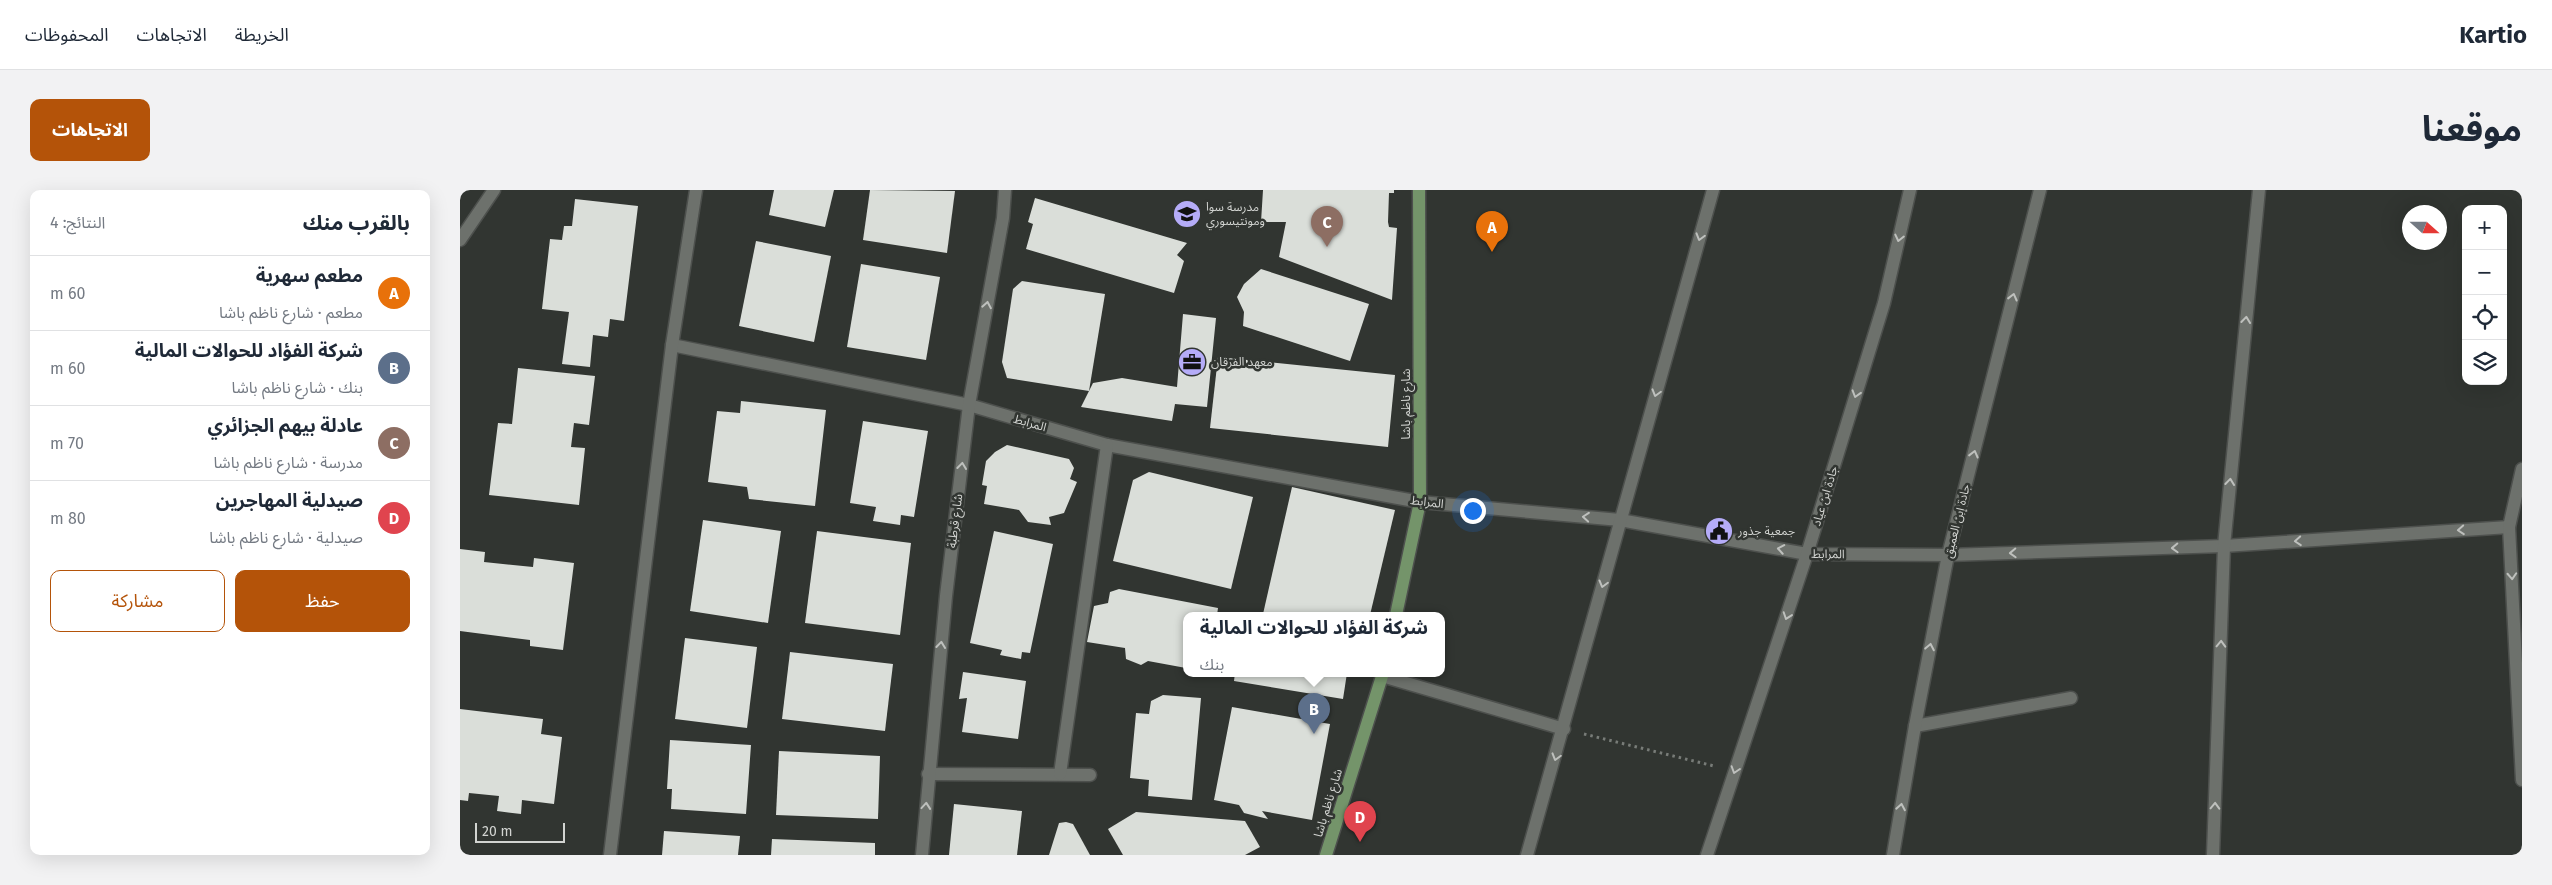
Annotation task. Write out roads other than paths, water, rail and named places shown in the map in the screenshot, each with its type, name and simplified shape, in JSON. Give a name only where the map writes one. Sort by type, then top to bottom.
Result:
[{"type":"main road","name":"شارع ناظم باشا","points":[[1397,612],[1420,502],[1419,190]]},
{"type":"main road","name":"شارع ناظم باشا","points":[[1326,855],[1382,677]]},
{"type":"street","points":[[460,240],[494,190]]},
{"type":"street","points":[[610,855],[672,345],[696,190]]},
{"type":"street","name":"شارع قرطبة","points":[[922,855],[946,596],[969,405],[1003,218],[1005,190]]},
{"type":"street","points":[[1528,855],[1713,190]]},
{"type":"street","name":"جادة ابن عياد","points":[[1707,855],[1808,554],[1884,303],[1910,190]]},
{"type":"street","name":"جادة إبن العميق","points":[[1894,855],[1915,726],[1948,555],[2040,190]]},
{"type":"street","points":[[2213,855],[2224,546],[2259,190]]},
{"type":"street","name":"المرابط","points":[[672,345],[969,405],[1107,445],[1420,502],[1620,520],[1808,554],[1948,555],[2224,546],[2509,527]]},
{"type":"street","points":[[1060,774],[1107,445]]},
{"type":"street","points":[[2522,469],[2509,527],[2522,780]]},
{"type":"street","points":[[1393,677],[1564,730]]},
{"type":"street","points":[[1915,726],[2072,698]]},
{"type":"street","points":[[928,774],[1090,775]]},
{"type":"place","name":"مدرسة سوا ومونتيسوري","points":[[1187,214]]},
{"type":"place","name":"عادلة بيهم الجزائري","points":[[1327,247]]},
{"type":"place","name":"مطعم سهرية","points":[[1492,252]]},
{"type":"place","name":"معهد الفرقان","points":[[1192,362]]},
{"type":"place","name":"جمعية جذور","points":[[1719,531]]},
{"type":"place","name":"شركة الفؤاد للحوالات المالية","points":[[1314,734]]},
{"type":"place","name":"صيدلية المهاجرين","points":[[1360,842]]}]
